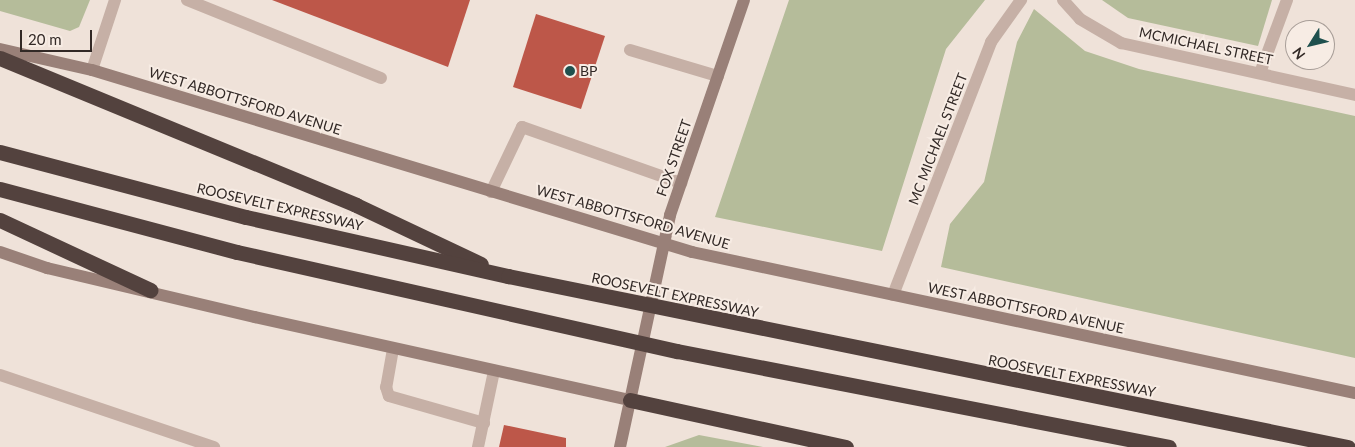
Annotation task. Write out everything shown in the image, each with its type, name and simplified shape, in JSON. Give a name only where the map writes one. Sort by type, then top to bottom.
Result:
[{"type":"highway","points":[[0,58],[356,205],[508,276]]},
{"type":"highway","name":"ROOSEVELT EXPRESSWAY","points":[[0,152],[246,216],[508,276],[1348,447]]},
{"type":"highway","points":[[0,189],[237,252],[669,349],[1169,447]]},
{"type":"highway","points":[[0,220],[150,290]]},
{"type":"highway","points":[[630,400],[846,447]]},
{"type":"street","points":[[92,70],[115,0]]},
{"type":"street","points":[[186,0],[381,78]]},
{"type":"street","name":"FOX STREET","points":[[620,447],[664,243],[681,184],[744,0]]},
{"type":"street","name":"MC MICHAEL STREET","points":[[893,295],[991,42],[1021,0]]},
{"type":"street","name":"MCMICHAEL STREET","points":[[1063,0],[1080,19],[1121,43],[1355,95]]},
{"type":"street","points":[[1260,73],[1287,0]]},
{"type":"street","name":"WEST ABBOTTSFORD AVENUE","points":[[0,49],[92,70],[664,243],[893,295],[1355,393]]},
{"type":"street","points":[[630,50],[718,76]]},
{"type":"street","points":[[491,192],[522,127],[681,184]]},
{"type":"street","points":[[0,252],[47,268],[150,290],[393,349],[630,400]]},
{"type":"street","points":[[393,349],[386,387],[389,396],[484,423]]},
{"type":"street","points":[[478,447],[494,371]]},
{"type":"street","points":[[0,375],[214,447]]},
{"type":"green space","points":[[0,0],[90,0],[79,27],[70,31],[0,11]]},
{"type":"green space","points":[[789,0],[985,0],[946,49],[882,251],[715,217]]},
{"type":"green space","points":[[1102,0],[1272,0],[1258,46],[1128,18]]},
{"type":"green space","points":[[1034,9],[1085,51],[1139,69],[1355,116],[1355,358],[941,267],[950,224],[984,182],[1017,42]]},
{"type":"green space","points":[[699,435],[763,447],[665,447]]},
{"type":"building","points":[[272,0],[470,0],[448,67]]},
{"type":"building","points":[[536,14],[605,36],[581,109],[513,87]]},
{"type":"building","points":[[504,425],[566,438],[566,447],[499,447]]},
{"type":"place","name":"BP","points":[[570,71]]}]
